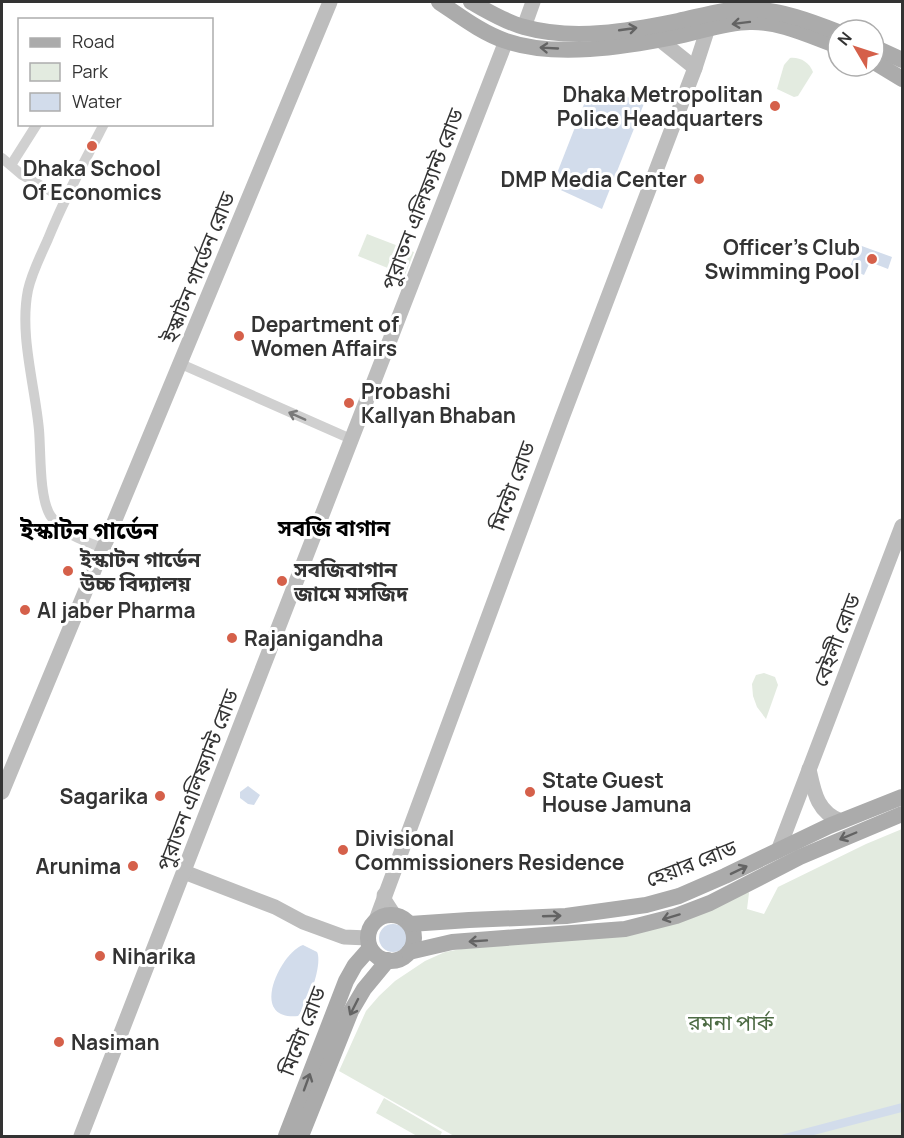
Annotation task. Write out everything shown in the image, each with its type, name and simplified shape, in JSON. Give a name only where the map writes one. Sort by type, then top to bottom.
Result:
[{"type":"main road","name":"ইস্কাটন গার্ডেন রোড","points":[[2,792],[330,2]]},
{"type":"main road","points":[[439,2],[477,27],[506,41],[564,49],[590,49],[660,40],[707,23],[734,9],[759,9],[826,28]]},
{"type":"main road","points":[[471,2],[506,21],[524,27],[560,33],[606,32],[707,23],[766,23],[826,42]]},
{"type":"main road","points":[[524,27],[533,2]]},
{"type":"main road","name":"মিন্টো রোড","points":[[376,920],[561,418],[695,68],[707,23]]},
{"type":"main road","points":[[660,40],[695,68]]},
{"type":"main road","name":"পুরাতন এলিফ্যান্ট রোড","points":[[81,1137],[506,41]]},
{"type":"main road","points":[[886,52],[903,60]]},
{"type":"main road","points":[[886,69],[903,79]]},
{"type":"main road","name":"বেইলী রোড","points":[[778,851],[901,533]]},
{"type":"main road","points":[[809,769],[819,804],[828,815],[841,821]]},
{"type":"main road","name":"হেয়ার রোড","points":[[410,924],[566,916],[646,905],[679,896],[841,821],[903,796]]},
{"type":"main road","points":[[184,872],[275,907],[303,922],[369,943],[381,958],[388,960],[399,959],[409,952],[453,942],[625,929],[645,925],[710,903],[800,857],[903,814]]},
{"type":"main road","points":[[384,895],[394,915]]},
{"type":"main road","points":[[369,943],[370,928],[376,920],[387,915],[400,916],[410,924],[414,938],[409,952]]},
{"type":"main road","points":[[349,938],[356,949],[355,965]]},
{"type":"main road","name":"মিন্টো রোড","points":[[286,1137],[346,981],[369,943]]},
{"type":"main road","name":"মিন্টো রোড","points":[[301,1137],[351,1011],[364,989],[388,960]]},
{"type":"street","points":[[11,165],[36,126]]},
{"type":"street","points":[[103,126],[64,199],[30,283],[25,316],[39,429],[42,482],[48,512],[63,530],[103,548]]},
{"type":"street","points":[[2,158],[22,175],[64,199]]},
{"type":"street","points":[[181,364],[351,439]]},
{"type":"green space","points":[[790,58],[804,61],[813,72],[798,96],[794,97],[777,89],[784,65]]},
{"type":"green space","points":[[367,234],[414,252],[405,275],[358,256]]},
{"type":"green space","points":[[764,673],[775,677],[778,685],[766,719],[757,707],[752,684],[756,675]]},
{"type":"green space","name":"রমনা পার্ক","points":[[902,829],[902,1136],[454,1136],[339,1071],[366,1011],[379,996],[395,981],[425,961],[445,952],[627,933],[747,890],[749,893],[747,909],[764,914],[778,887]]},
{"type":"green space","points":[[384,1098],[442,1132],[440,1136],[417,1136],[376,1113]]},
{"type":"water","points":[[590,89],[645,101],[602,209],[552,186]]},
{"type":"water","name":"Officer's Club Swimming Pool","points":[[859,245],[892,257],[888,269],[870,262],[864,275],[849,269]]},
{"type":"water","points":[[248,786],[260,795],[254,805],[240,798],[240,792]]},
{"type":"water","points":[[393,924],[403,928],[407,938],[403,948],[393,952],[383,948],[379,938],[383,928]]},
{"type":"water","points":[[303,945],[317,952],[318,966],[314,984],[298,1016],[283,1015],[274,1008],[271,998],[273,985],[286,960],[294,950]]},
{"type":"water","points":[[902,1103],[902,1112],[810,1136],[777,1136]]},
{"type":"place","name":"Dhaka Metropolitan Police Headquarters","points":[[775,106]]},
{"type":"place","name":"Dhaka School Of Economics","points":[[92,146]]},
{"type":"place","name":"DMP Media Center","points":[[699,179]]},
{"type":"place","name":"Officer's Club Swimming Pool","points":[[872,259]]},
{"type":"place","name":"Department of Women Affairs","points":[[239,336]]},
{"type":"place","name":"Probashi Kallyan Bhaban","points":[[349,403]]},
{"type":"place","name":"ইস্কাটন গার্ডেন উচ্চ বিদ্যালয়","points":[[68,571]]},
{"type":"place","name":"সবজিবাগান জামে মসজিদ","points":[[282,581]]},
{"type":"place","name":"Al jaber Pharma","points":[[25,610]]},
{"type":"place","name":"Rajanigandha","points":[[232,638]]},
{"type":"place","name":"State Guest House Jamuna","points":[[530,792]]},
{"type":"place","name":"Sagarika","points":[[160,796]]},
{"type":"place","name":"Divisional Commissioners Residence","points":[[343,850]]},
{"type":"place","name":"Arunima","points":[[133,866]]},
{"type":"place","name":"Niharika","points":[[100,956]]},
{"type":"place","name":"Nasiman","points":[[59,1042]]},
{"type":"district","name":"সবজি বাগান","points":[[334,528]]},
{"type":"district","name":"ইস্কাটন গার্ডেন","points":[[89,529]]}]
